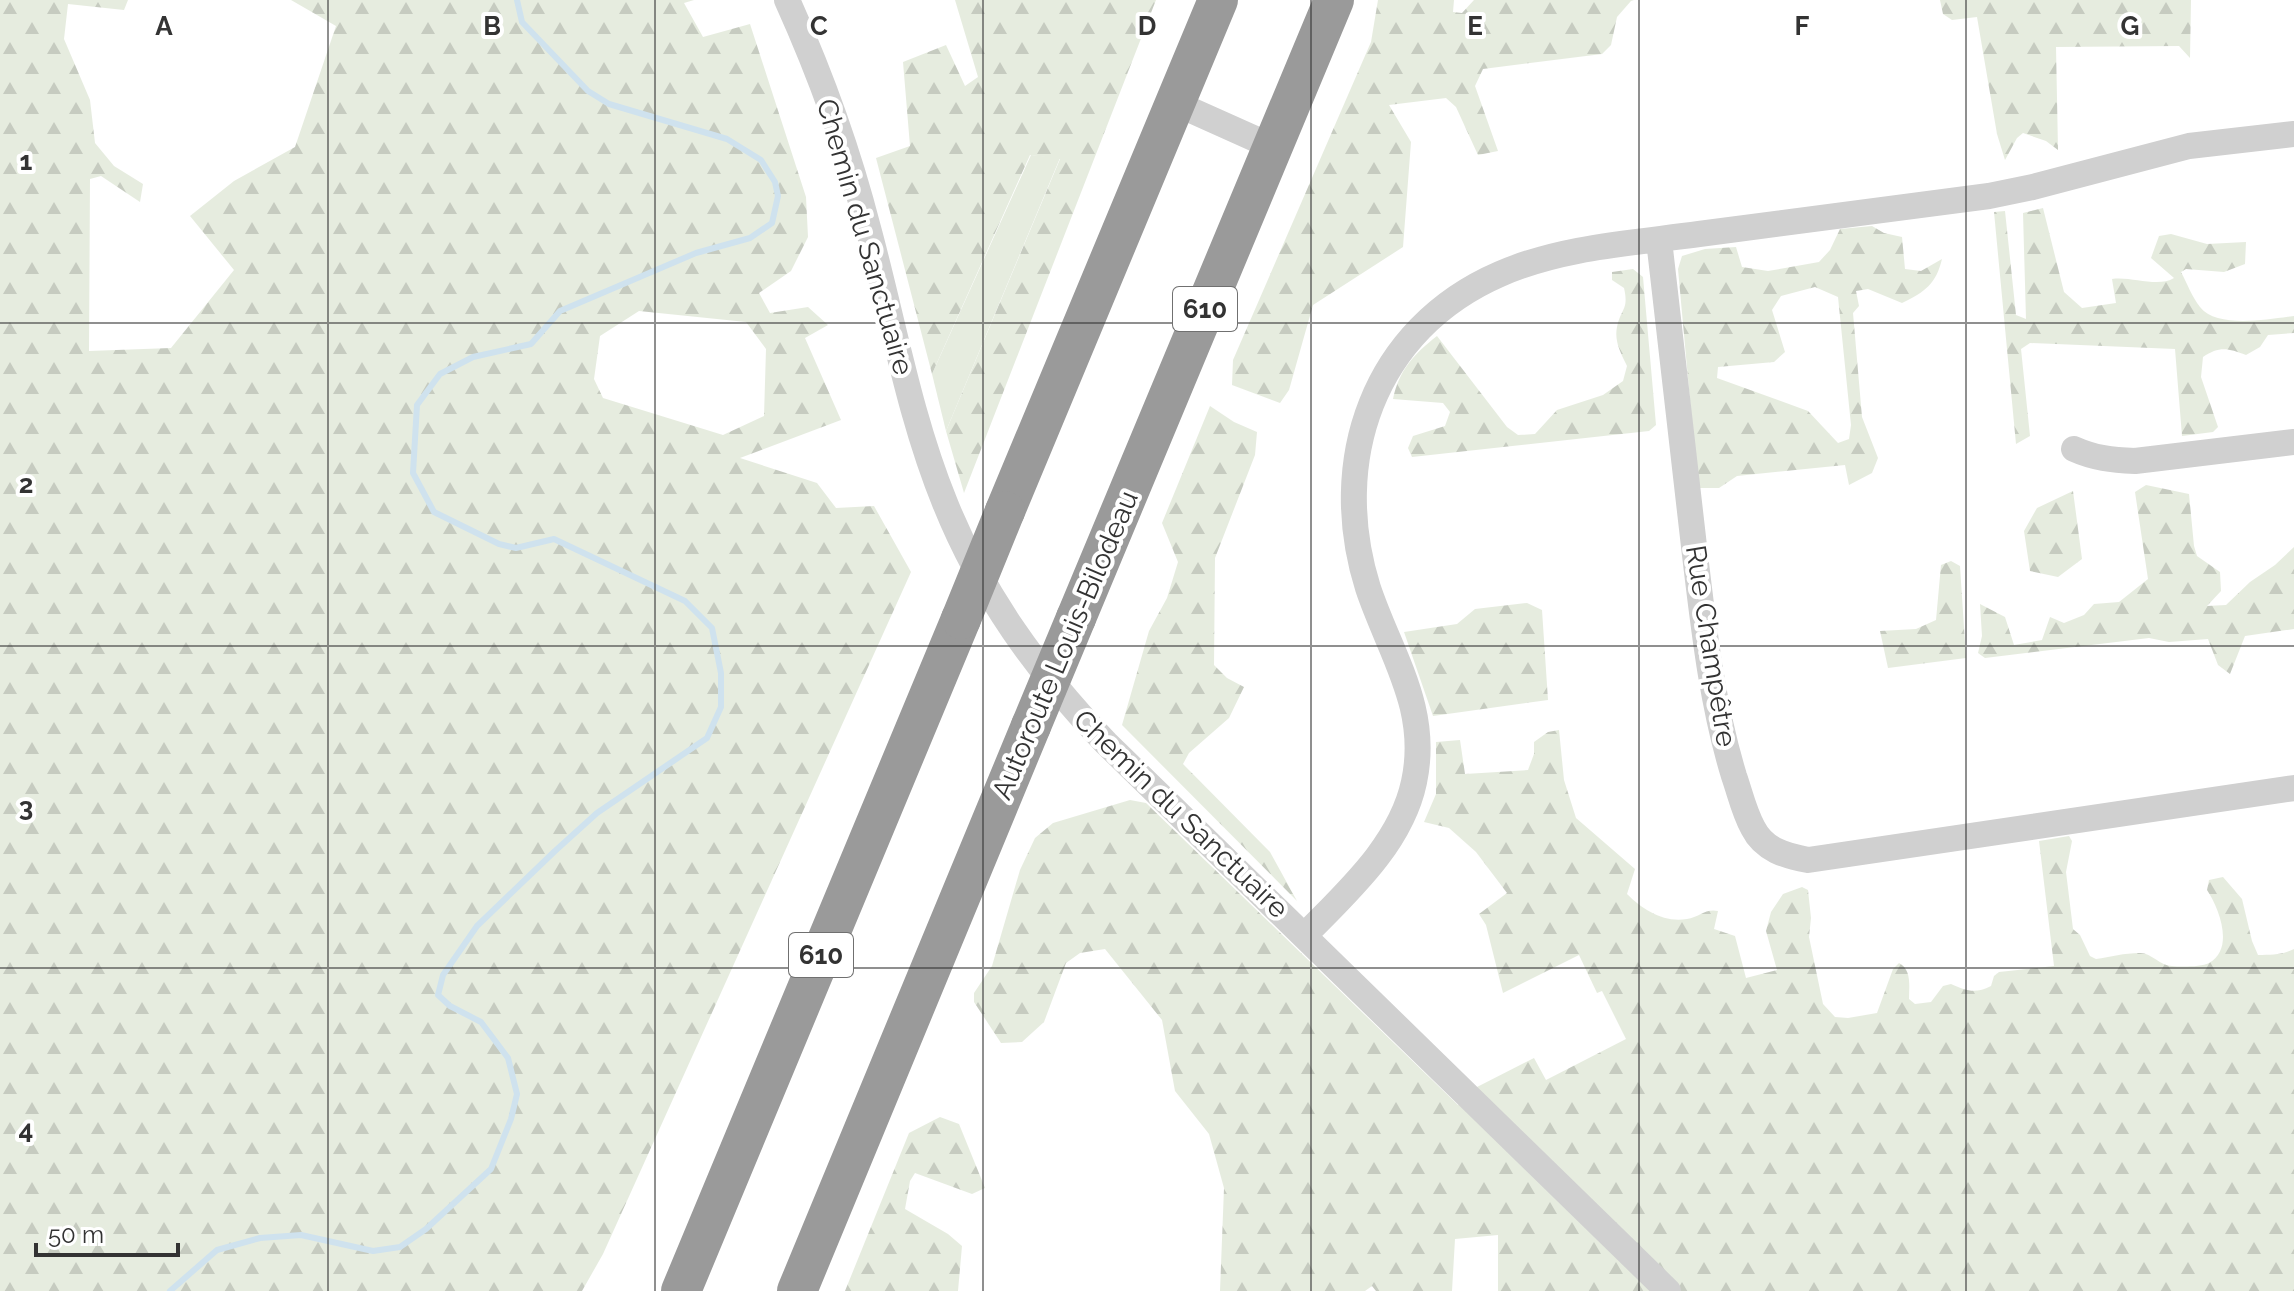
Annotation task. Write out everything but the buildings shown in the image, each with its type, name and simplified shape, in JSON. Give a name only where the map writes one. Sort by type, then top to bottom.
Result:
[{"type":"highway","name":"610","points":[[681,1291],[1218,0]]},
{"type":"highway","name":"Autoroute Louis-Bilodeau","points":[[797,1291],[1334,0]]},
{"type":"street","name":"Chemin du Sanctuaire","points":[[787,0],[827,99],[859,195],[930,464],[954,526],[987,589],[1026,651],[1082,718],[1144,781],[1668,1291]]},
{"type":"street","points":[[1175,103],[1273,147]]},
{"type":"street","points":[[1305,935],[1390,839],[1404,816],[1415,780],[1418,740],[1413,703],[1369,590],[1356,539],[1353,485],[1361,431],[1370,405],[1405,347],[1433,317],[1477,285],[1502,273],[1550,258],[1659,240],[1989,196],[2189,146],[2294,134]]},
{"type":"street","name":"Rue Champêtre","points":[[1659,240],[1715,702],[1741,800],[1761,841],[1776,852],[1808,860],[2294,788]]},
{"type":"street","points":[[2074,449],[2091,457],[2135,461],[2294,442]]},
{"type":"green space","points":[[0,0],[128,0],[124,10],[68,4],[64,39],[90,100],[95,143],[114,166],[143,184],[140,202],[101,176],[90,179],[89,351],[171,348],[234,270],[190,216],[234,181],[295,147],[336,26],[291,0],[694,0],[684,3],[703,37],[750,24],[806,197],[808,237],[791,271],[759,293],[770,313],[808,307],[828,325],[805,338],[841,420],[740,458],[817,483],[836,508],[874,506],[911,572],[603,1254],[582,1291],[0,1291]],"holes":[[[639,311],[746,322],[766,349],[764,416],[723,435],[603,398],[594,379],[600,336]]]},
{"type":"green space","points":[[955,0],[1156,0],[964,493],[946,431],[1060,159],[1030,155],[932,374],[876,158],[910,146],[903,62],[946,45],[965,86],[978,77]]},
{"type":"green space","points":[[1378,0],[1454,0],[1453,12],[1462,13],[1474,0],[1634,0],[1617,17],[1611,45],[1602,54],[1483,69],[1475,86],[1498,151],[1478,155],[1456,107],[1446,98],[1389,105],[1411,142],[1403,247],[1313,305],[1289,390],[1280,403],[1232,385],[1233,360],[1371,42]]},
{"type":"green space","points":[[1940,0],[2191,0],[2190,58],[2179,46],[2056,47],[2058,150],[2046,141],[2023,133],[2005,160],[1997,134],[1977,17],[1952,20],[1943,14]]},
{"type":"green space","points":[[1031,155],[1060,158],[946,431],[932,374]]},
{"type":"green space","points":[[2043,208],[2064,292],[2082,308],[2116,303],[2112,279],[2160,282],[2174,278],[2151,258],[2159,236],[2171,234],[2207,244],[2246,242],[2245,264],[2224,272],[2186,269],[2181,272],[2192,294],[2200,307],[2218,318],[2244,321],[2294,316],[2294,333],[2268,335],[2260,347],[2246,355],[2224,349],[2203,357],[2201,377],[2218,427],[2213,432],[2182,436],[2175,349],[2030,343],[2021,349],[2030,436],[2016,444],[1994,212],[2005,211],[2016,315],[2026,319],[2023,213]]},
{"type":"green space","points":[[1872,226],[1884,233],[1902,237],[1905,269],[1921,271],[1942,259],[1928,286],[1902,303],[1868,289],[1856,291],[1859,306],[1853,313],[1862,417],[1878,458],[1872,473],[1849,485],[1845,465],[1737,476],[1719,488],[1698,488],[1678,269],[1682,256],[1705,249],[1736,247],[1742,267],[1768,271],[1819,262],[1830,250],[1840,229]],"holes":[[[1815,287],[1838,297],[1851,425],[1849,439],[1838,443],[1808,411],[1717,378],[1718,367],[1774,362],[1785,352],[1772,310],[1781,296]]]},
{"type":"green space","points":[[1633,269],[1643,277],[1656,425],[1649,431],[1412,457],[1408,448],[1413,436],[1445,426],[1450,412],[1443,403],[1393,399],[1399,379],[1409,363],[1437,336],[1507,427],[1518,435],[1535,434],[1557,410],[1603,395],[1623,381],[1627,366],[1616,332],[1625,295],[1624,288],[1612,280],[1612,272]]},
{"type":"green space","points":[[1210,406],[1257,432],[1255,455],[1215,558],[1214,665],[1227,678],[1244,687],[1229,718],[1189,753],[1183,764],[1270,852],[1297,901],[1122,725],[1149,631],[1167,598],[1178,562],[1162,523]]},
{"type":"green space","points":[[2146,485],[2189,494],[2197,556],[2220,572],[2221,591],[2207,606],[2226,605],[2294,547],[2294,629],[2245,636],[2230,674],[2218,665],[2208,639],[2169,642],[2149,638],[1985,658],[1978,653],[1982,636],[1980,604],[2005,617],[2014,645],[2042,640],[2050,617],[2064,623],[2084,615],[2094,604],[2119,602],[2148,579],[2135,492]]},
{"type":"green space","points":[[2073,491],[2082,559],[2058,577],[2030,571],[2024,531],[2037,508]]},
{"type":"green space","points":[[1951,561],[1960,566],[1966,658],[1888,668],[1880,631],[1916,629],[1936,620],[1941,565]]},
{"type":"green space","points":[[1527,603],[1542,610],[1548,700],[1433,716],[1404,632],[1457,624],[1475,609]]},
{"type":"green space","points":[[1559,730],[1564,780],[1576,818],[1635,869],[1627,894],[1647,910],[1670,919],[1687,919],[1718,911],[1714,929],[1735,936],[1746,978],[1777,970],[1766,931],[1771,912],[1783,894],[1802,887],[1808,890],[1811,918],[1809,937],[1823,1004],[1835,1017],[1877,1013],[1893,969],[1899,963],[1908,974],[1909,999],[1915,1004],[1931,1002],[1943,986],[1951,984],[1976,991],[1991,986],[1999,972],[2054,966],[2039,841],[2069,836],[2072,841],[2066,872],[2073,929],[2080,935],[2090,956],[2096,959],[2139,953],[2168,965],[2209,963],[2217,957],[2223,938],[2220,917],[2207,890],[2209,880],[2223,877],[2242,899],[2258,955],[2294,949],[2294,1291],[1498,1291],[1498,1235],[1455,1239],[1452,1291],[1376,1291],[1372,1286],[1365,1291],[1220,1291],[1224,1188],[1209,1134],[1175,1091],[1162,1020],[1105,949],[1080,953],[1066,963],[1044,1022],[1022,1042],[1001,1043],[974,1002],[974,993],[992,966],[1020,870],[1035,838],[1053,823],[1130,800],[1146,803],[1458,1105],[1477,1087],[1534,1058],[1546,1080],[1626,1039],[1602,991],[1597,993],[1579,955],[1503,993],[1486,925],[1479,914],[1507,893],[1476,852],[1449,828],[1424,822],[1436,794],[1436,742],[1460,740],[1465,774],[1528,770],[1534,754],[1534,742],[1548,732]]},
{"type":"green space","points":[[940,1117],[959,1124],[985,1188],[972,1194],[915,1173],[910,1181],[905,1209],[948,1234],[962,1246],[958,1291],[845,1291],[909,1133]]},
{"type":"waterway","points":[[170,1291],[217,1250],[260,1238],[301,1235],[373,1251],[400,1247],[426,1229],[491,1169],[511,1119],[517,1094],[508,1058],[481,1022],[450,1006],[438,995],[443,975],[477,926],[597,813],[707,738],[721,707],[721,673],[712,628],[685,601],[554,539],[516,548],[499,544],[434,512],[413,473],[417,405],[440,374],[473,357],[531,344],[560,311],[696,253],[750,238],[772,223],[778,196],[775,182],[761,160],[727,139],[609,104],[588,91],[522,22],[517,0]]}]
